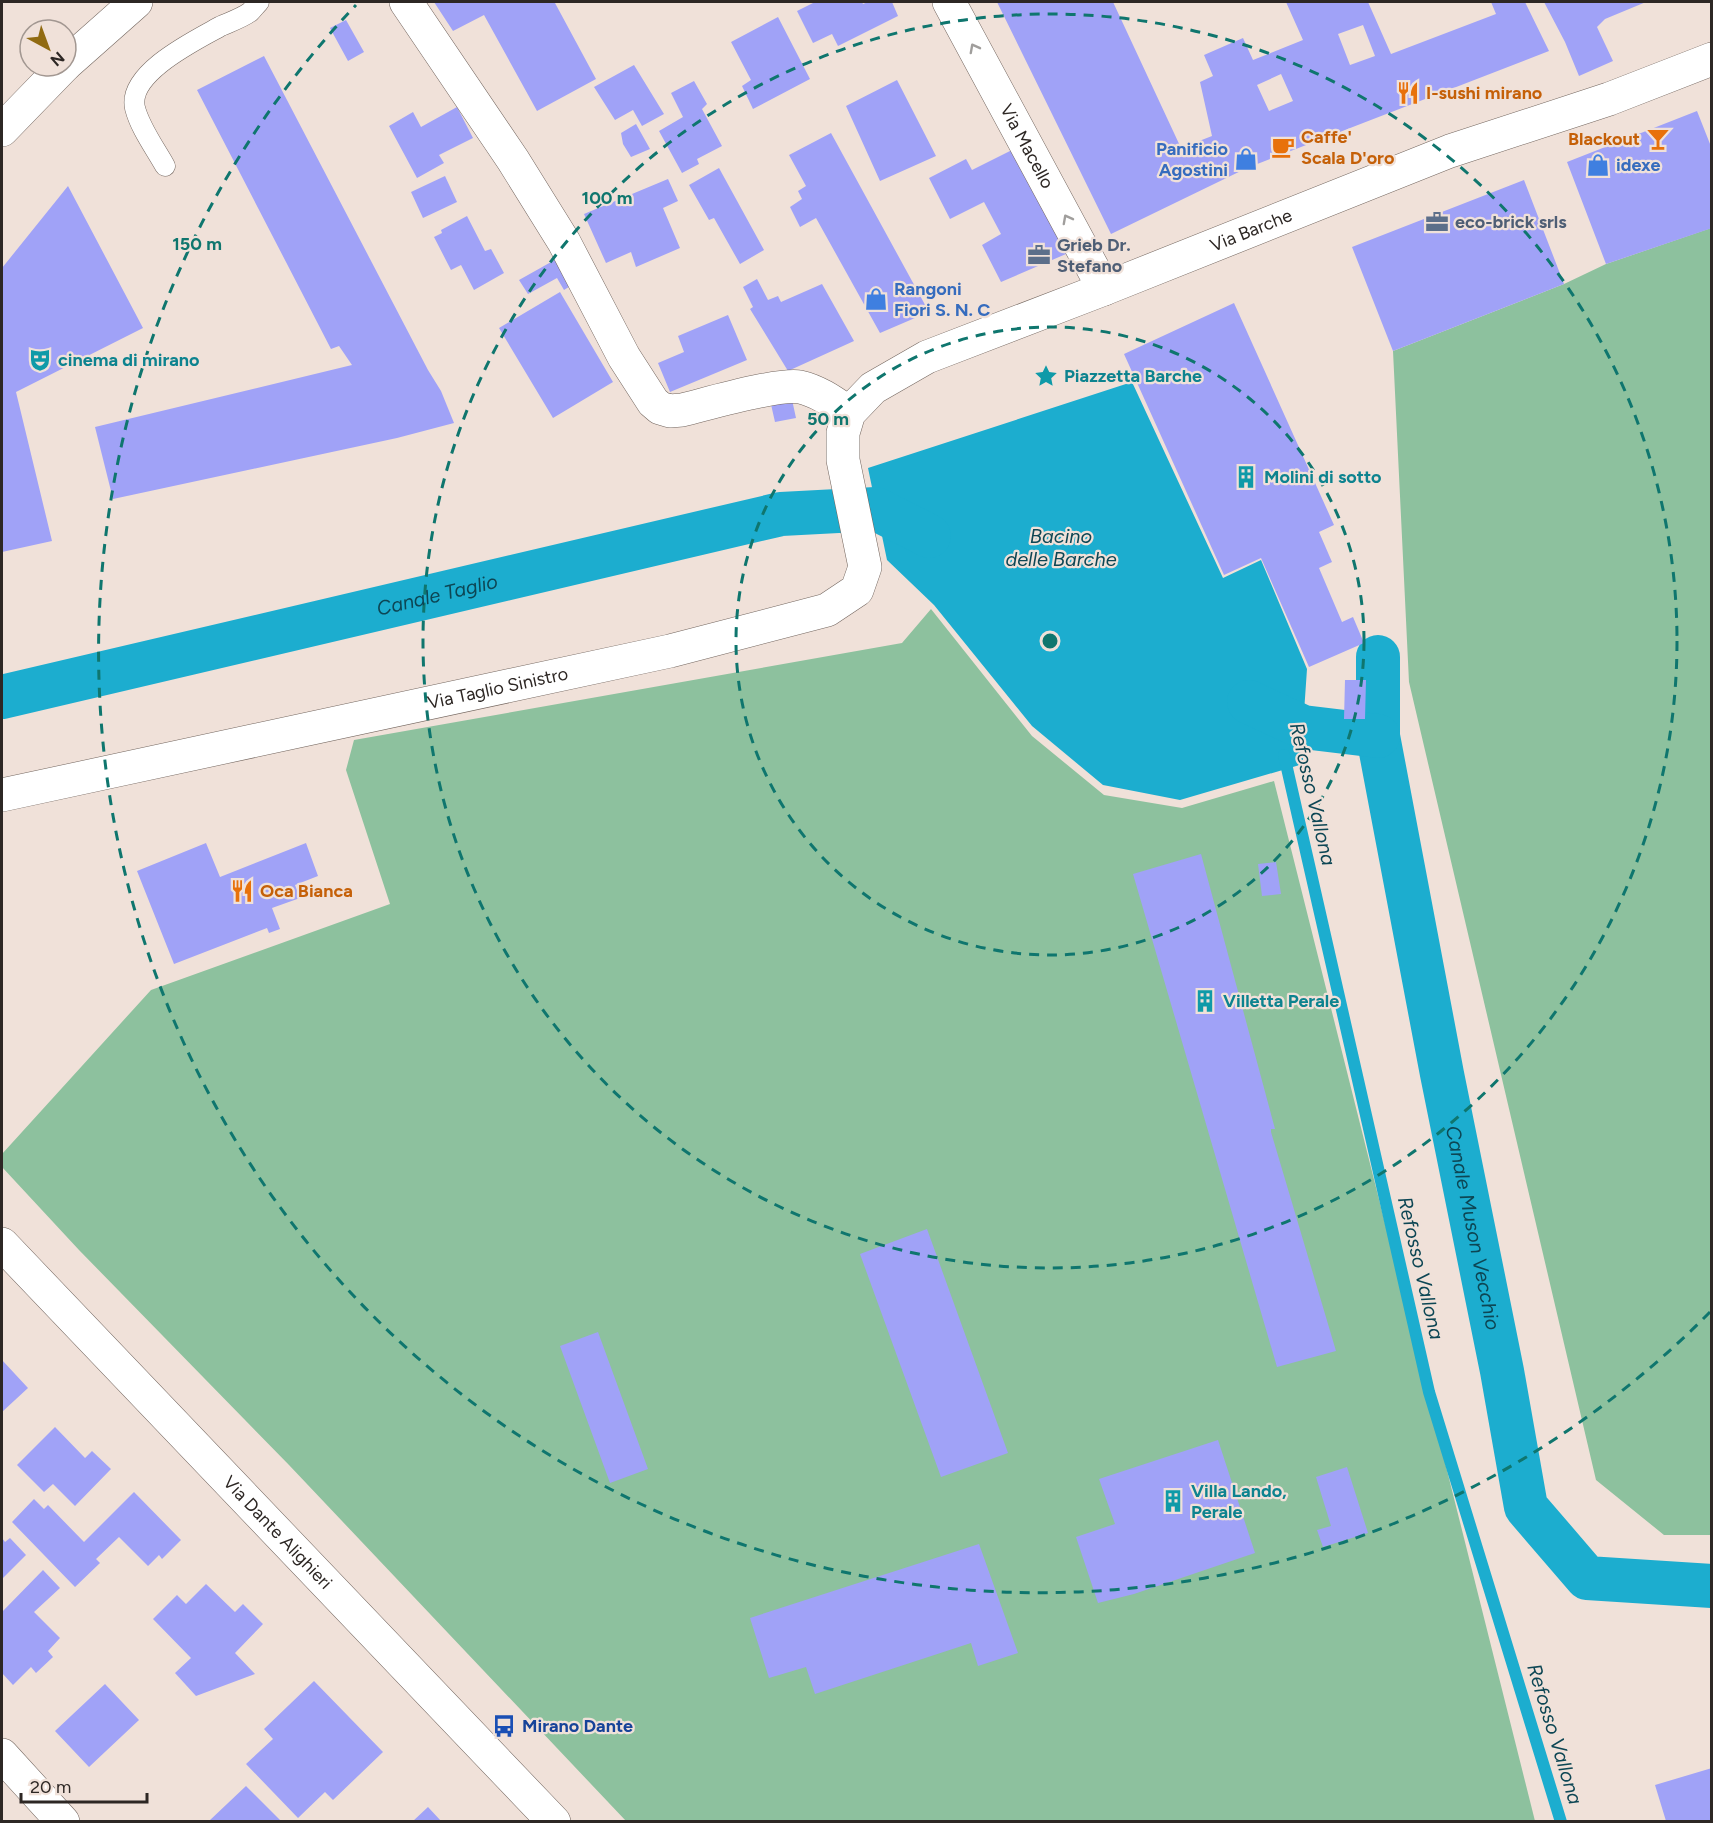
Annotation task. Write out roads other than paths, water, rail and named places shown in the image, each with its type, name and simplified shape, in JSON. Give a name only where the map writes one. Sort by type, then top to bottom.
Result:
[{"type":"street","points":[[78,53],[134,2]]},
{"type":"street","points":[[406,2],[513,160],[552,224],[624,357],[653,402],[660,408],[670,411],[682,410],[762,391],[797,386],[818,393],[849,413]]},
{"type":"street","name":"Via Macello","points":[[950,2],[1104,289]]},
{"type":"street","name":"Via Barche","points":[[849,413],[873,388],[927,357],[1450,151],[1609,99],[1712,59]]},
{"type":"street","points":[[2,130],[52,78]]},
{"type":"street","name":"Via Taglio Sinistro","points":[[2,795],[670,651],[827,610],[857,590],[864,567],[843,460],[843,433],[849,413]]},
{"type":"street","name":"Via Dante Alighieri","points":[[2,1244],[554,1821]]},
{"type":"street","points":[[2,1755],[63,1821]]},
{"type":"lane","points":[[165,166],[135,105],[138,87],[157,66],[183,48],[249,12],[259,2]]},
{"type":"water","name":"Bacino delle Barche","points":[[1132,382],[1223,578],[1261,560],[1307,669],[1303,764],[1180,800],[1103,785],[1032,726],[934,605],[887,560],[868,468]]},
{"type":"waterway","name":"Canale Taglio","points":[[2,697],[781,514],[876,509],[929,536]]},
{"type":"waterway","name":"Canale Muson Vecchio","points":[[1378,657],[1378,736],[1442,1074],[1502,1371],[1526,1507],[1587,1578],[1712,1586]]},
{"type":"waterway","points":[[1249,702],[1303,727],[1378,736]]},
{"type":"waterway","name":"Refosso Vallona","points":[[1284,755],[1429,1392],[1561,1822]]},
{"type":"place","name":"I-sushi mirano","points":[[1408,93]]},
{"type":"place","name":"Blackout","points":[[1658,139]]},
{"type":"place","name":"Caffe' Scala D'oro","points":[[1283,147]]},
{"type":"place","name":"Panificio Agostini","points":[[1246,159]]},
{"type":"place","name":"idexe","points":[[1598,165]]},
{"type":"place","name":"eco-brick srls","points":[[1437,222]]},
{"type":"place","name":"Grieb Dr. Stefano","points":[[1039,255]]},
{"type":"place","name":"Rangoni Fiori S. N. C","points":[[876,299]]},
{"type":"place","name":"cinema di mirano","points":[[40,360]]},
{"type":"place","name":"Piazzetta Barche","points":[[1046,376]]},
{"type":"place","name":"Molini di sotto","points":[[1246,477]]},
{"type":"place","name":"Oca Bianca","points":[[242,891]]},
{"type":"place","name":"Villetta Perale","points":[[1205,1001]]},
{"type":"place","name":"Villa Lando, Perale","points":[[1173,1501]]},
{"type":"place","name":"Mirano Dante","points":[[504,1726]]}]
